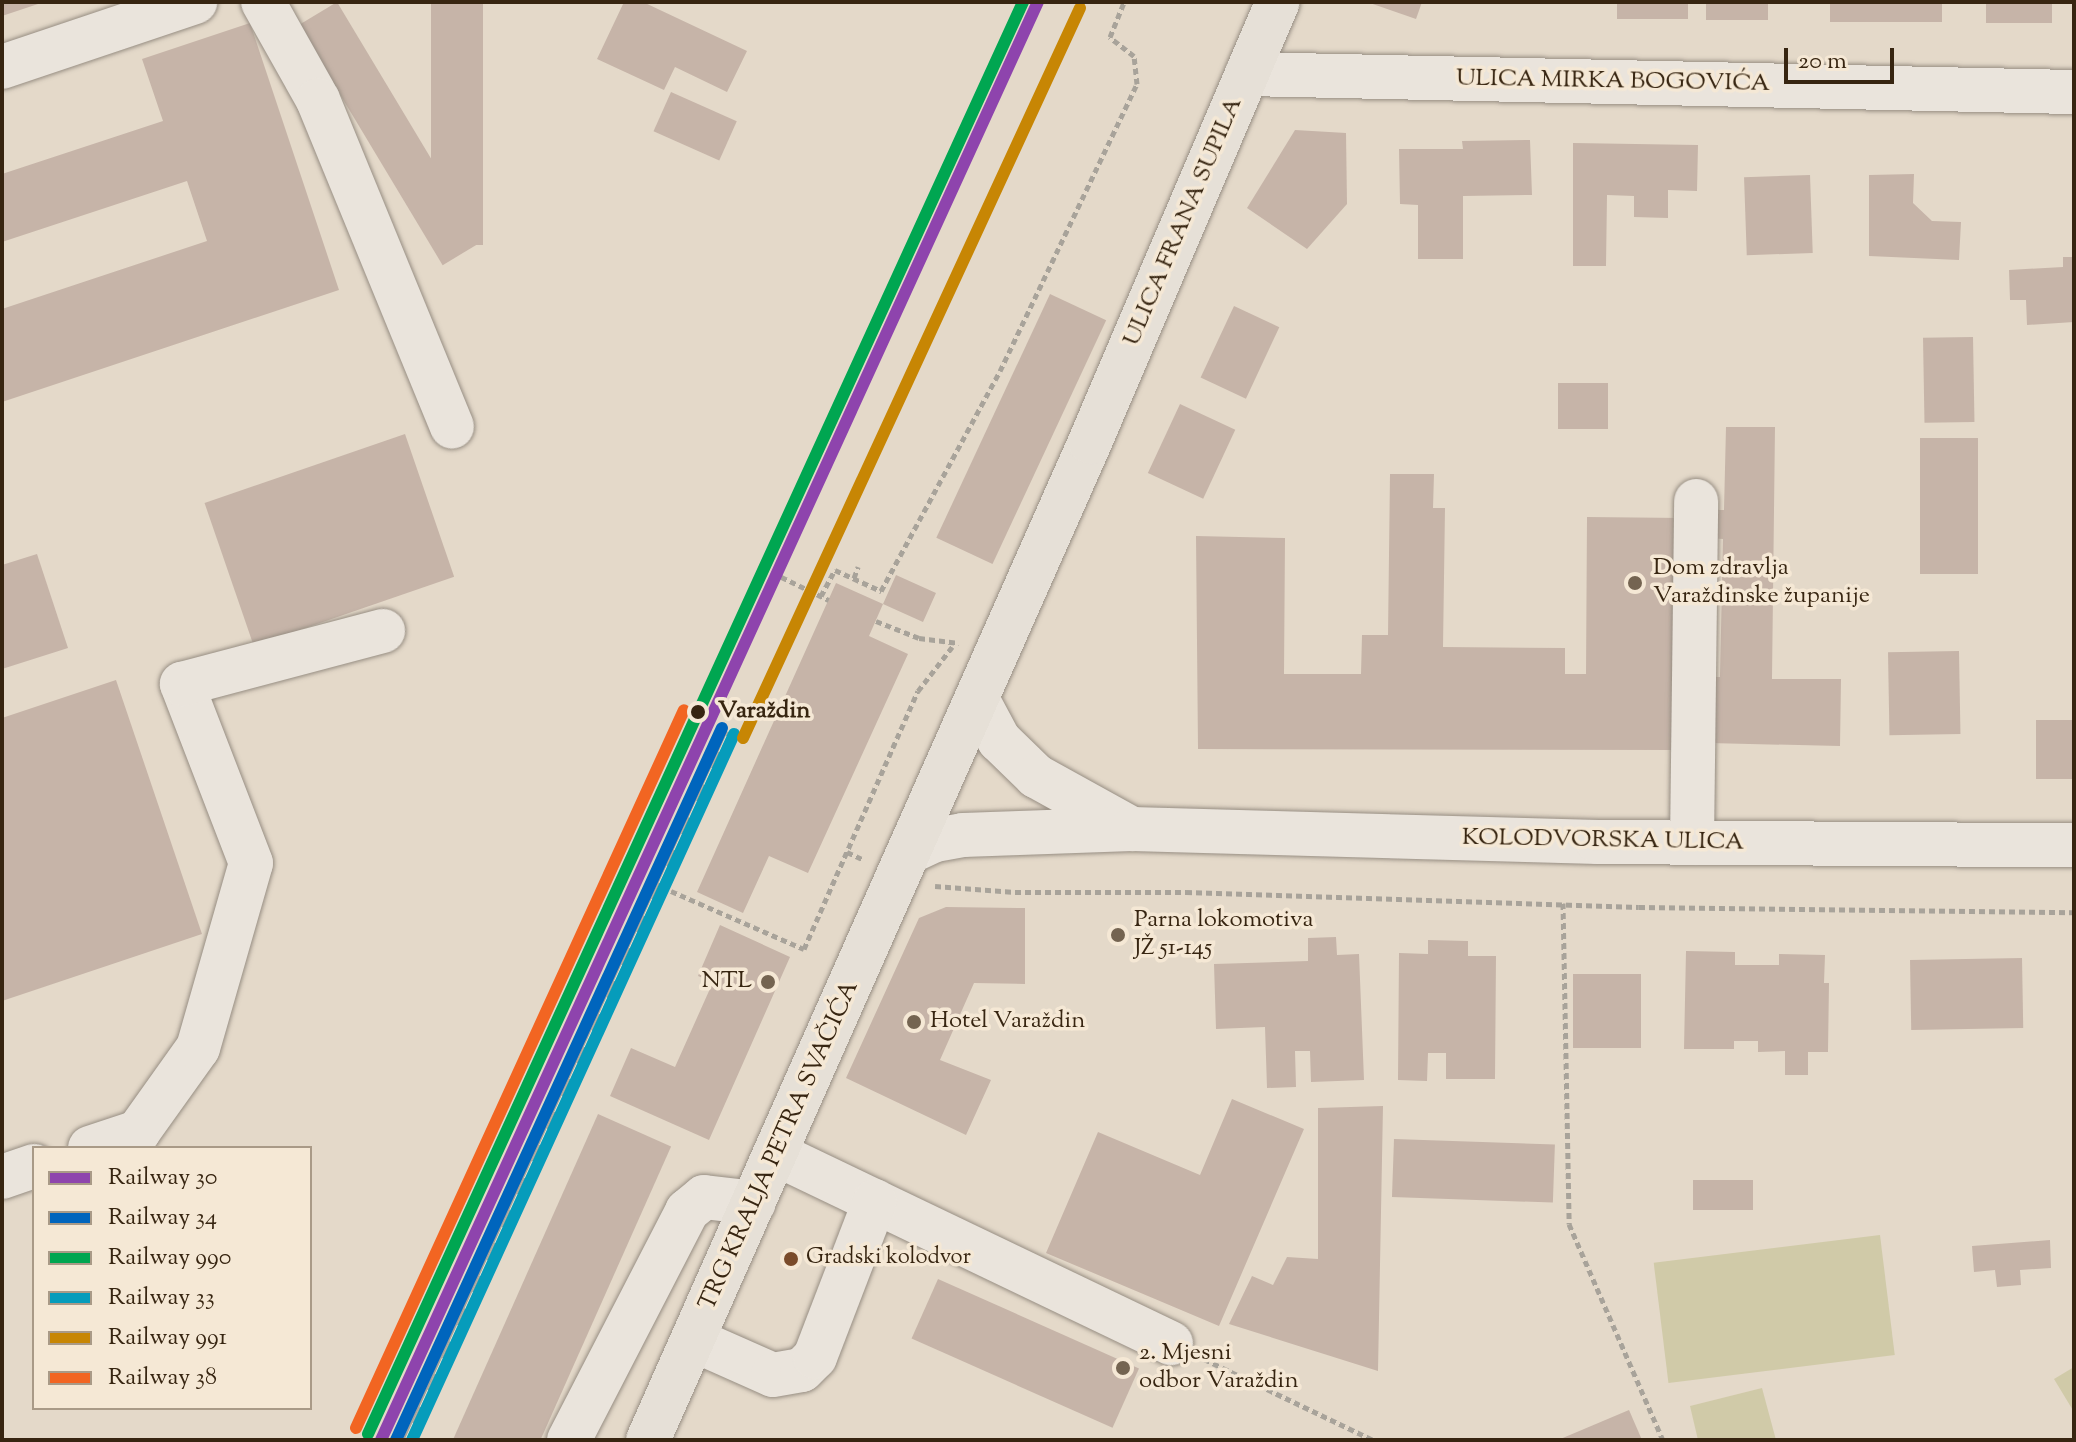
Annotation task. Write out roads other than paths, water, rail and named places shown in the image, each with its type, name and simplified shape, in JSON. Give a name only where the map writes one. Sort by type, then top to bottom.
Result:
[{"type":"main road","name":"ULICA FRANA SUPILA","points":[[1090,442],[1278,2]]},
{"type":"main road","name":"TRG KRALJA PETRA SVAČIĆA","points":[[648,1440],[776,1154],[918,868],[977,699],[972,642],[1090,442]]},
{"type":"street","points":[[2,67],[195,2]]},
{"type":"street","points":[[263,2],[318,100],[452,427]]},
{"type":"street","name":"ULICA MIRKA BOGOVIĆA","points":[[1247,74],[2074,92]]},
{"type":"street","points":[[1692,843],[1696,501]]},
{"type":"street","points":[[96,1146],[138,1132],[198,1048],[251,863],[182,684],[383,631]]},
{"type":"street","points":[[977,699],[999,740],[1036,776],[1132,829]]},
{"type":"street","points":[[918,868],[935,840],[963,835],[1132,829]]},
{"type":"street","name":"KOLODVORSKA ULICA","points":[[1132,829],[1692,843],[2074,845]]},
{"type":"street","points":[[776,1154],[1171,1343]]},
{"type":"street","points":[[2,1177],[32,1167]]},
{"type":"street","points":[[569,1440],[687,1211],[704,1197],[754,1203]]},
{"type":"street","points":[[694,1340],[773,1375],[802,1370],[815,1357],[875,1201]]},
{"type":"railway","points":[[407,1440],[730,732]]},
{"type":"rail line","name":"990","points":[[368,1434],[1023,2]]},
{"type":"rail line","name":"30","points":[[381,1440],[1038,2]]},
{"type":"rail line","name":"991","points":[[743,738],[1080,8]]},
{"type":"rail line","name":"38","points":[[356,1428],[684,710]]},
{"type":"rail line","name":"34","points":[[396,1440],[722,728]]},
{"type":"rail line","name":"33","points":[[412,1440],[734,734]]},
{"type":"place","name":"Dom zdravlja Varaždinske županije","points":[[1635,583]]},
{"type":"place","name":"Varaždin","points":[[698,712]]},
{"type":"place","name":"Parna lokomotiva JŽ 51-145","points":[[1118,935]]},
{"type":"place","name":"NTL","points":[[768,982]]},
{"type":"place","name":"Hotel Varaždin","points":[[914,1022]]},
{"type":"place","name":"Gradski kolodvor","points":[[791,1259]]},
{"type":"place","name":"2. Mjesni odbor Varaždin","points":[[1123,1368]]}]
